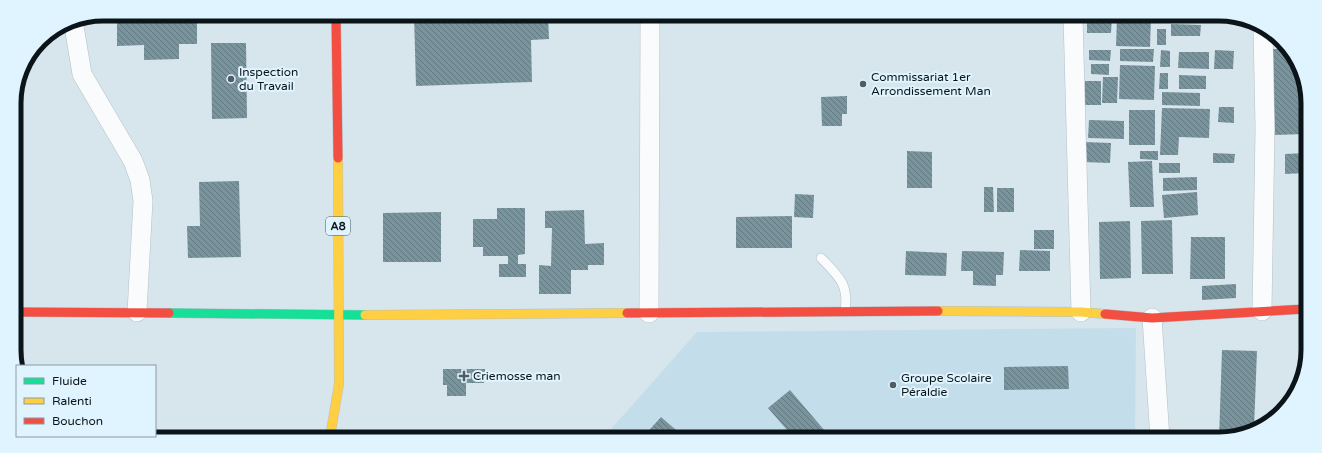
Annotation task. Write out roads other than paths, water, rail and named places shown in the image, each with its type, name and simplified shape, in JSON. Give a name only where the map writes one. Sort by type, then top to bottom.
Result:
[{"type":"street","name":"A8","points":[[331,432],[339,384],[340,315],[336,21]]},
{"type":"street","points":[[649,313],[650,21]]},
{"type":"street","points":[[1073,21],[1081,312]]},
{"type":"street","points":[[74,26],[82,74],[133,161],[140,180],[144,201],[137,312]]},
{"type":"street","points":[[1262,311],[1265,129],[1263,34]]},
{"type":"street","points":[[21,312],[340,315],[845,311],[1081,312],[1152,318],[1301,309]]},
{"type":"street","points":[[1152,318],[1160,432]]},
{"type":"lane","points":[[822,258],[841,280],[847,296],[845,311]]},
{"type":"place","name":"Inspection du Travail","points":[[231,79]]},
{"type":"place","name":"Commissariat 1er Arrondissement Man","points":[[863,84]]},
{"type":"place","name":"Criemosse man","points":[[464,376]]},
{"type":"place","name":"Groupe Scolaire Péraldie","points":[[893,385]]}]
